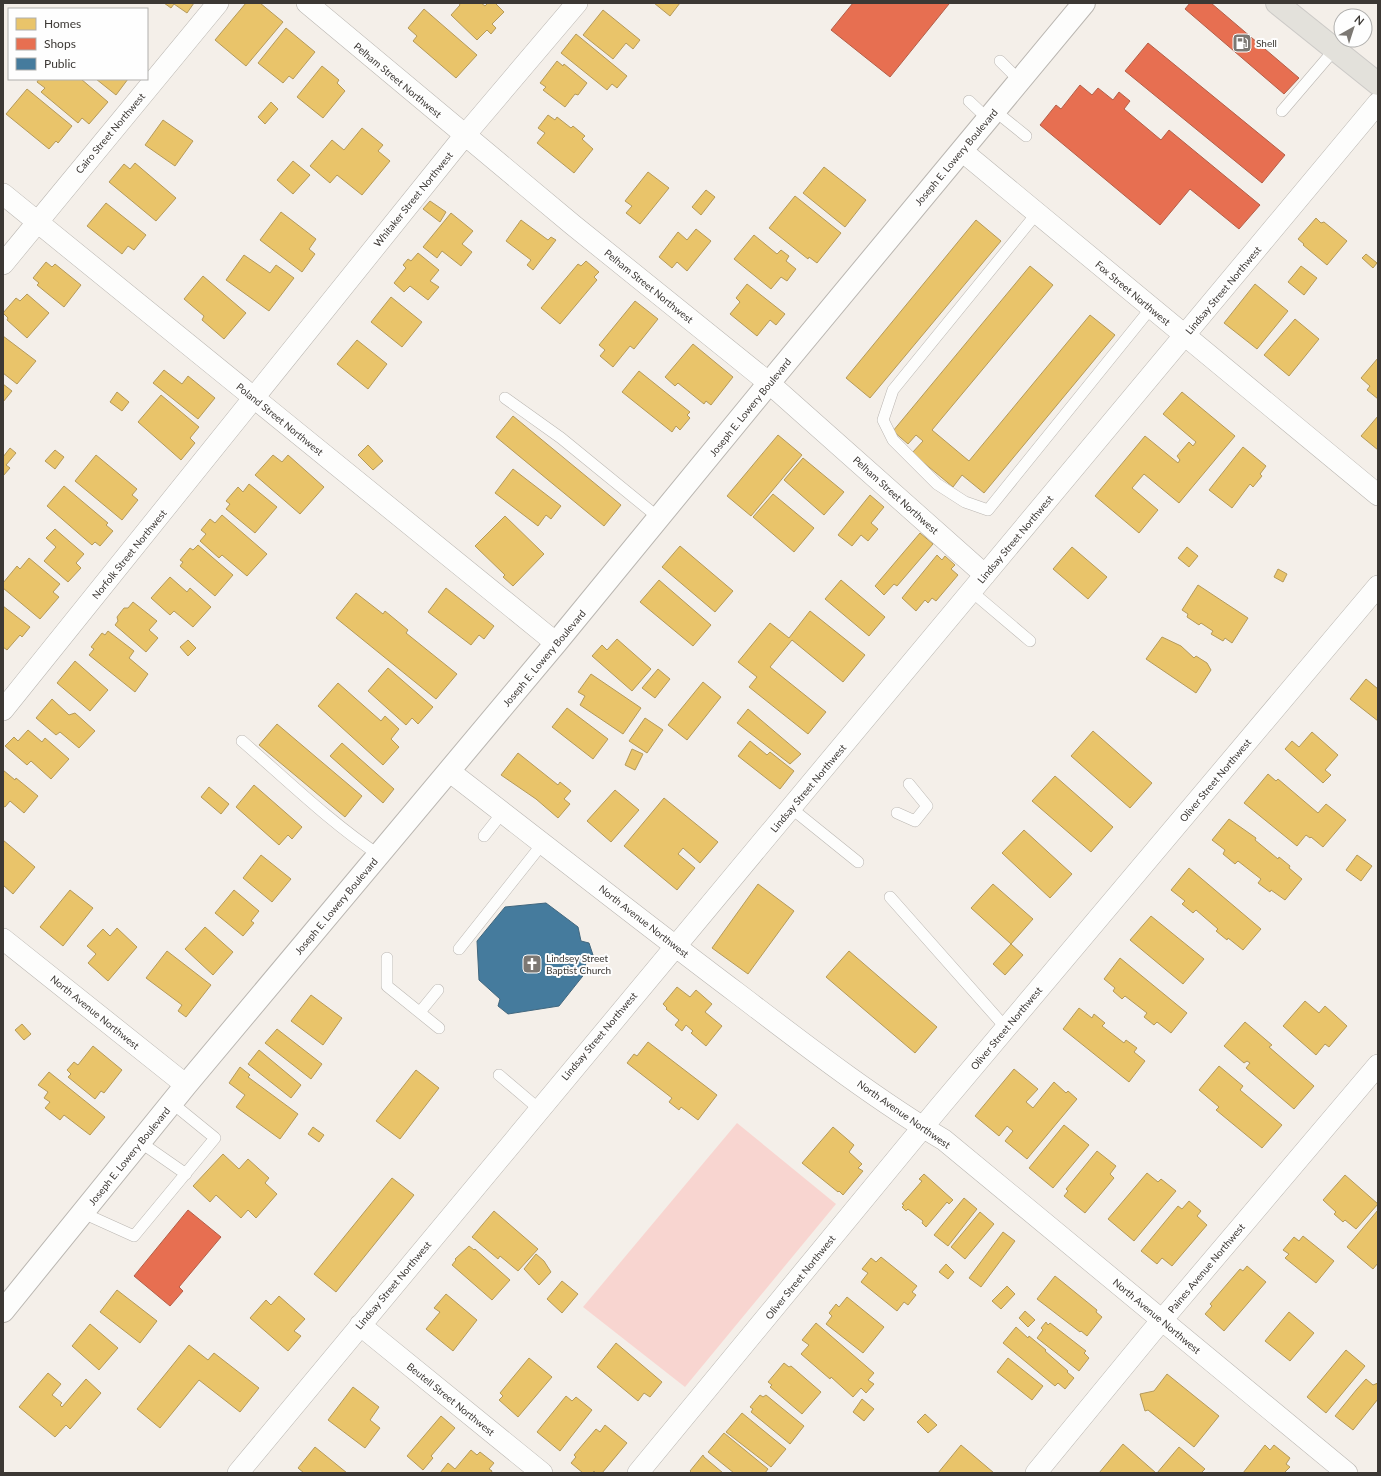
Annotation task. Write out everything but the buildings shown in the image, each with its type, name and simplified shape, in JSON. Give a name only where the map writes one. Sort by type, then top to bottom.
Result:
[{"type":"main road","name":"Joseph E. Lowery Boulevard","points":[[3,1311],[186,1085],[556,644],[769,383],[1084,3]]},
{"type":"main road","points":[[1277,3],[1378,84]]},
{"type":"street","name":"Cairo Street Northwest","points":[[3,264],[218,3]]},
{"type":"street","name":"Pelham Street Northwest","points":[[307,3],[573,225],[769,383],[985,574]]},
{"type":"street","name":"Whitaker Street Northwest","points":[[255,398],[465,135],[577,3]]},
{"type":"street","name":"Lindsay Street Northwest","points":[[238,1473],[675,945],[791,808],[1378,103]]},
{"type":"street","name":"Fox Street Northwest","points":[[962,151],[1378,496]]},
{"type":"street","name":"Poland Street Northwest","points":[[3,194],[556,644]]},
{"type":"street","name":"Norfolk Street Northwest","points":[[3,710],[255,398]]},
{"type":"street","name":"Oliver Street Northwest","points":[[638,1473],[923,1127],[1378,586]]},
{"type":"street","name":"North Avenue Northwest","points":[[449,770],[817,1054],[944,1140],[1347,1473]]},
{"type":"street","name":"North Avenue Northwest","points":[[3,939],[186,1085]]},
{"type":"street","name":"Paines Avenue Northwest","points":[[1036,1473],[1162,1320],[1378,1064]]},
{"type":"street","name":"Beutell Street Northwest","points":[[360,1325],[542,1473]]},
{"type":"lane","points":[[1282,111],[1334,49]]},
{"type":"lane","points":[[1000,61],[1020,80]]},
{"type":"lane","points":[[968,102],[1026,136]]},
{"type":"lane","points":[[1037,213],[893,390],[882,420],[893,440],[937,484],[965,502],[988,510],[1151,308]]},
{"type":"lane","points":[[505,398],[561,438],[659,518]]},
{"type":"lane","points":[[971,591],[1030,641]]},
{"type":"lane","points":[[242,741],[326,814],[379,856]]},
{"type":"lane","points":[[896,813],[915,821],[927,806],[909,784]]},
{"type":"lane","points":[[791,808],[858,862]]},
{"type":"lane","points":[[484,836],[503,812]]},
{"type":"lane","points":[[460,949],[543,843]]},
{"type":"lane","points":[[890,897],[1006,1028]]},
{"type":"lane","points":[[387,958],[388,986],[439,1028]]},
{"type":"lane","points":[[420,1012],[438,990]]},
{"type":"lane","points":[[499,1075],[539,1109]]},
{"type":"lane","points":[[83,1212],[134,1236],[186,1174],[215,1138],[172,1103]]},
{"type":"lane","points":[[140,1142],[186,1174]]},
{"type":"shaded area","points":[[737,1123],[836,1204],[685,1387],[583,1307]]},
{"type":"place","name":"Shell","points":[[1242,43]]},
{"type":"place","name":"Lindsey Street Baptist Church","points":[[532,964]]}]
